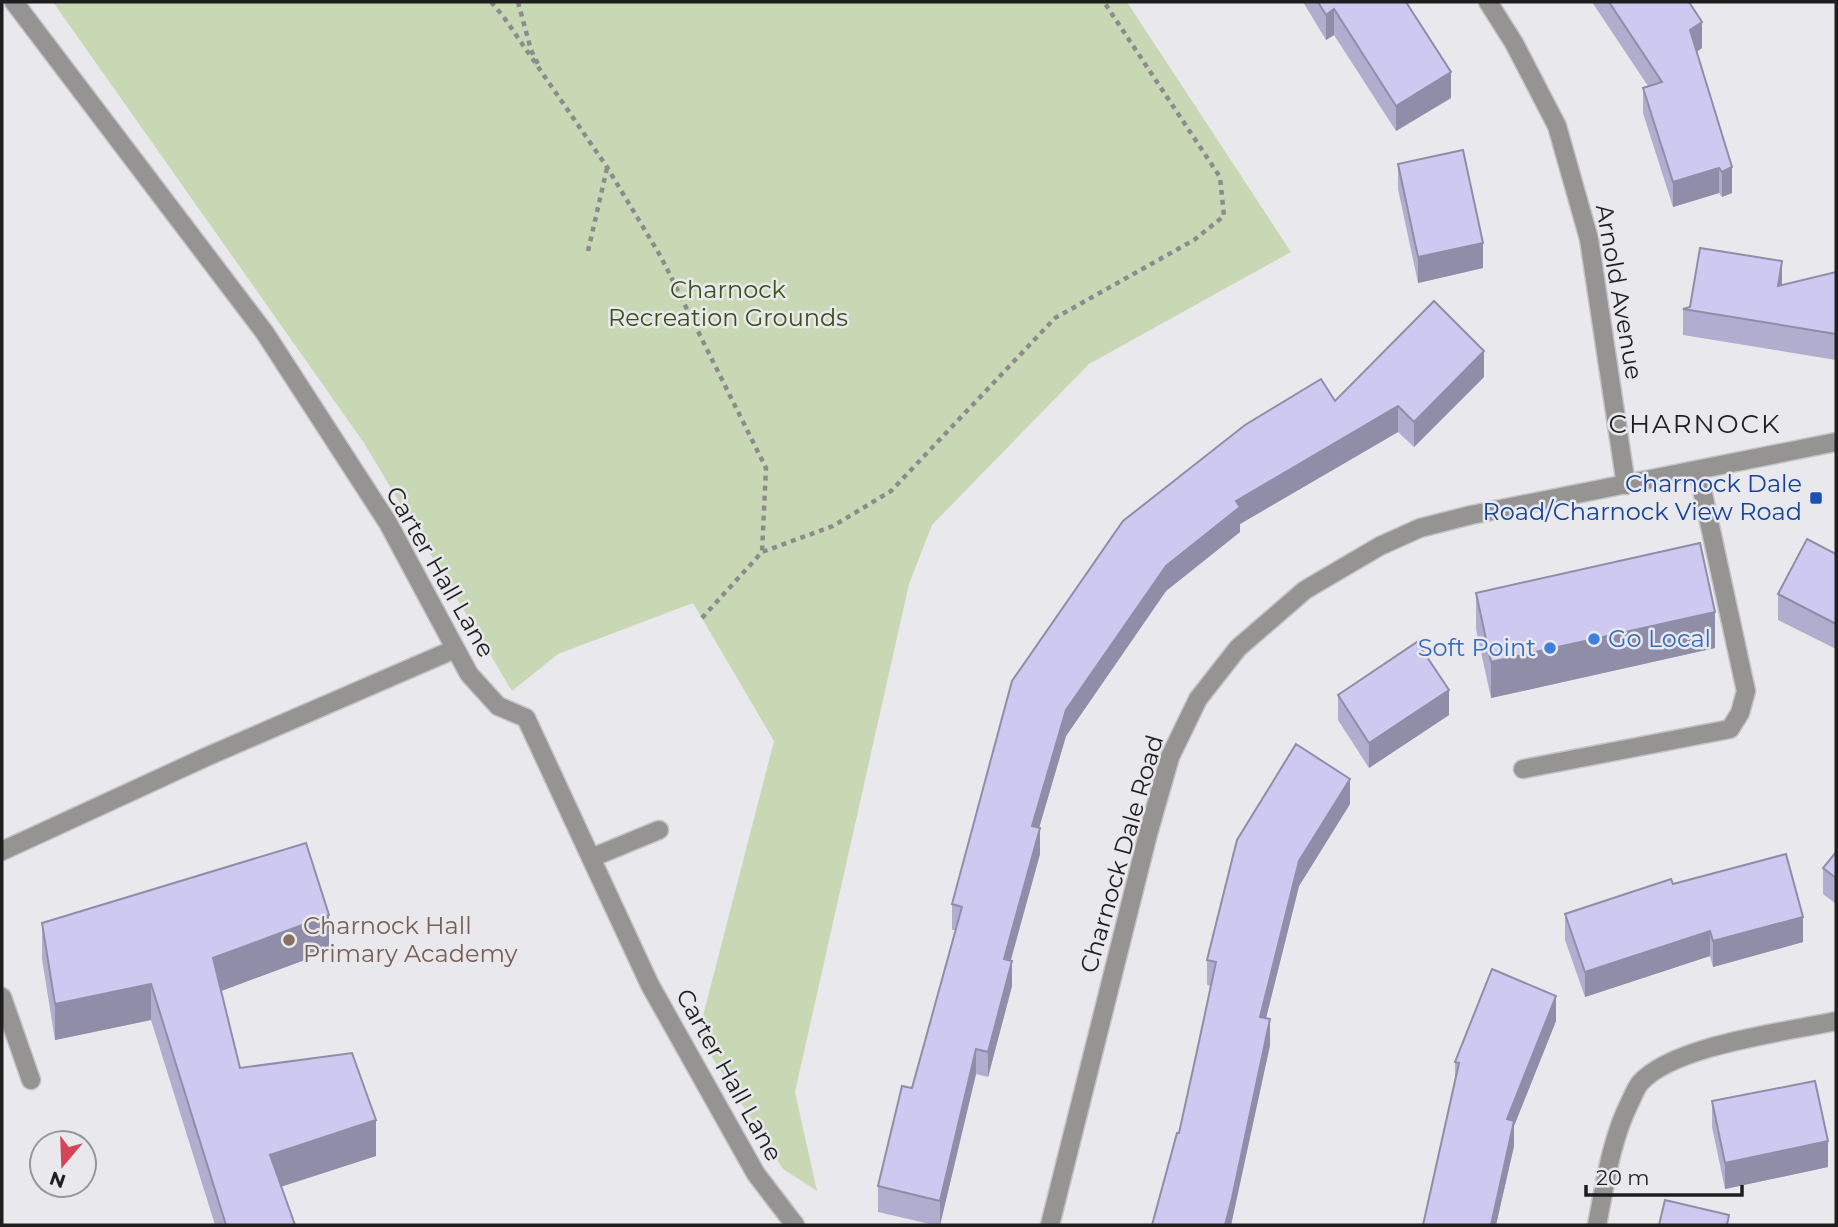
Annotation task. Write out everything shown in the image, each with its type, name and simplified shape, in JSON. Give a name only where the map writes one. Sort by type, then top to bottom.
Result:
[{"type":"street","name":"Carter Hall Lane","points":[[14,2],[265,332],[388,523],[469,674],[498,706],[526,718],[650,985],[756,1174],[795,1225]]},
{"type":"street","name":"Arnold Avenue","points":[[1488,2],[1514,43],[1557,126],[1590,239],[1626,485]]},
{"type":"street","name":"Charnock Dale Road","points":[[1050,1225],[1148,834],[1170,757],[1198,699],[1237,648],[1305,590],[1380,546],[1420,528],[1471,515],[1836,442]]},
{"type":"street","points":[[1523,769],[1730,729],[1740,713],[1746,691],[1698,471]]},
{"type":"street","points":[[2,851],[206,757],[455,649]]},
{"type":"street","points":[[591,858],[659,831]]},
{"type":"street","points":[[2,997],[31,1080]]},
{"type":"street","points":[[1597,1225],[1608,1165],[1622,1117],[1639,1083],[1670,1060],[1711,1047],[1836,1021]]},
{"type":"path","points":[[491,2],[607,167],[661,257],[766,468],[762,552]]},
{"type":"path","points":[[518,2],[531,50],[548,82]]},
{"type":"path","points":[[702,618],[762,552],[833,526],[891,491],[1055,318],[1194,240],[1224,216],[1220,177],[1104,2]]},
{"type":"path","points":[[588,251],[607,167]]},
{"type":"green space","name":"Charnock Recreation Grounds","points":[[53,2],[1127,2],[1291,252],[1089,364],[932,525],[909,584],[795,1092],[817,1191],[783,1169],[698,1035],[774,741],[693,603],[558,654],[512,691],[364,443]]},
{"type":"building","points":[[1318,2],[1406,2],[1451,72],[1396,106],[1334,9],[1326,15]]},
{"type":"building","points":[[1609,2],[1689,2],[1702,22],[1690,30],[1732,167],[1722,172],[1719,168],[1673,182],[1643,88],[1662,82]]},
{"type":"building","points":[[1463,150],[1483,243],[1418,257],[1398,164]]},
{"type":"building","points":[[1700,248],[1782,261],[1778,286],[1836,272],[1836,334],[1683,309],[1690,307]]},
{"type":"building","points":[[1434,301],[1484,351],[1414,422],[1398,406],[1236,501],[1240,507],[1166,566],[1066,710],[1032,826],[1040,828],[1004,959],[1012,961],[988,1052],[976,1049],[940,1201],[878,1186],[902,1086],[912,1088],[962,907],[952,904],[1012,681],[1123,521],[1245,425],[1321,379],[1335,401]]},
{"type":"building","points":[[1807,539],[1836,554],[1836,624],[1778,594]]},
{"type":"building","points":[[1700,543],[1715,612],[1491,662],[1476,593]]},
{"type":"building","points":[[1417,642],[1449,690],[1369,743],[1338,695]]},
{"type":"building","points":[[1296,744],[1350,779],[1299,861],[1260,1017],[1270,1019],[1225,1225],[1152,1225],[1179,1133],[1216,962],[1207,960],[1237,840]]},
{"type":"building","points":[[306,843],[329,915],[213,958],[240,1068],[352,1053],[376,1120],[270,1155],[295,1225],[226,1225],[151,984],[55,1004],[42,923]]},
{"type":"building","points":[[1836,852],[1836,878],[1823,868]]},
{"type":"building","points":[[1786,854],[1803,917],[1713,941],[1710,931],[1585,972],[1565,914],[1671,879],[1673,884]]},
{"type":"building","points":[[1492,969],[1556,996],[1507,1119],[1514,1121],[1491,1225],[1423,1225],[1459,1063],[1455,1062]]},
{"type":"building","points":[[1815,1081],[1828,1141],[1725,1163],[1712,1101]]},
{"type":"building","points":[[1665,1200],[1729,1215],[1727,1225],[1659,1225]]},
{"type":"place","name":"Charnock Dale Road/Charnock View Road","points":[[1816,498]]},
{"type":"place","name":"Go Local","points":[[1594,639]]},
{"type":"place","name":"Soft Point","points":[[1550,648]]},
{"type":"place","name":"Charnock Hall Primary Academy","points":[[289,940]]},
{"type":"district","name":"CHARNOCK","points":[[1695,424]]}]
